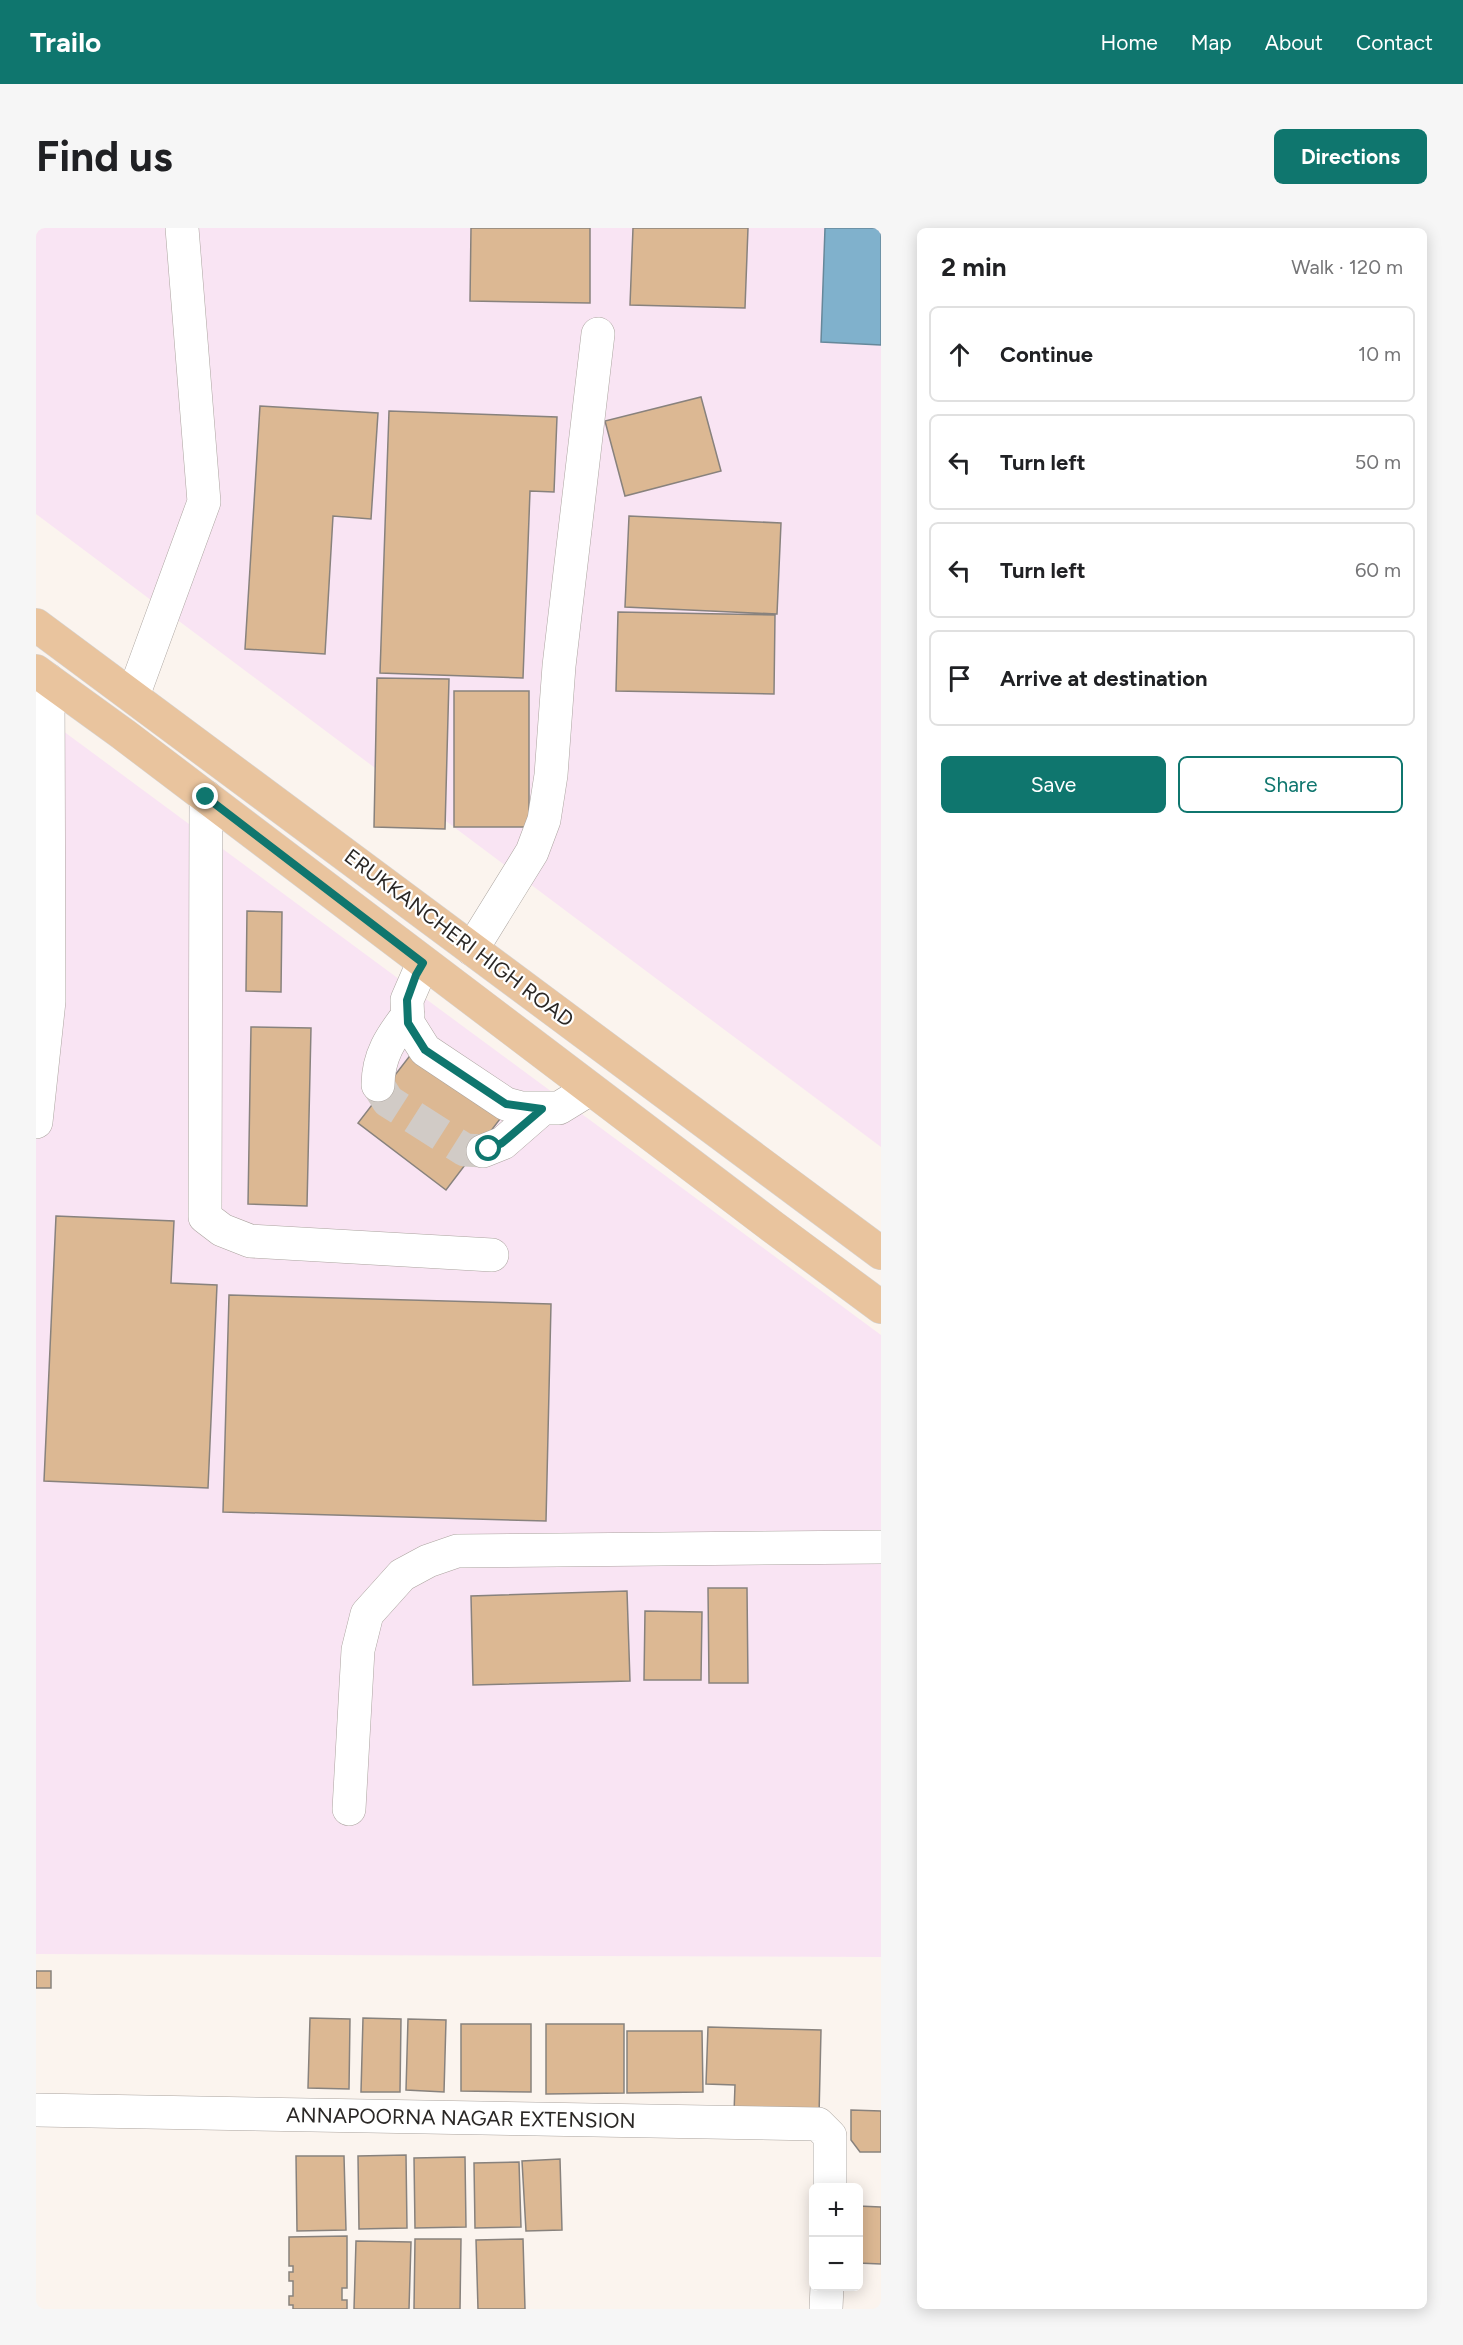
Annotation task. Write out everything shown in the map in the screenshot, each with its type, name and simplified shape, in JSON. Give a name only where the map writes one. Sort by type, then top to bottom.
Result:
[{"type":"main road","name":"ERUKKANCHERI HIGH ROAD","points":[[36,625],[881,1252]]},
{"type":"main road","points":[[42,675],[881,1307]]},
{"type":"street","points":[[133,696],[204,502],[182,228]]},
{"type":"street","points":[[472,949],[532,852],[544,820],[551,775],[559,666],[598,334]]},
{"type":"street","points":[[36,1122],[49,1001],[42,675]]},
{"type":"street","points":[[206,797],[205,1217],[222,1230],[250,1241],[492,1255]]},
{"type":"street","points":[[423,963],[407,1000],[408,1023],[425,1050],[506,1104],[542,1109],[559,1108],[590,1089]]},
{"type":"street","points":[[378,1085],[378,1069],[386,1044],[408,1015]]},
{"type":"street","points":[[483,1151],[502,1143],[542,1109]]},
{"type":"street","points":[[349,1809],[358,1650],[367,1614],[402,1575],[428,1561],[457,1551],[881,1547]]},
{"type":"street","name":"ANNAPOORNA NAGAR EXTENSION","points":[[36,2110],[818,2124],[830,2136],[830,2183]]},
{"type":"street","points":[[826,2309],[827,2291]]},
{"type":"shaded area","points":[[36,228],[881,228],[881,1147],[36,514]]},
{"type":"shaded area","points":[[36,711],[881,1335],[881,1957],[36,1954]]},
{"type":"water","points":[[825,228],[881,228],[881,345],[821,342]]},
{"type":"building","points":[[471,228],[590,228],[590,303],[470,301]]},
{"type":"building","points":[[633,228],[748,228],[745,308],[630,305]]},
{"type":"building","points":[[701,397],[721,471],[625,496],[605,421]]},
{"type":"building","points":[[260,406],[378,413],[371,519],[333,516],[325,654],[245,649]]},
{"type":"building","points":[[389,411],[557,417],[554,492],[530,491],[523,678],[380,673]]},
{"type":"building","points":[[629,516],[781,523],[777,614],[625,607]]},
{"type":"building","points":[[618,612],[775,615],[774,694],[616,691]]},
{"type":"building","points":[[377,678],[449,679],[445,829],[374,827]]},
{"type":"building","points":[[454,691],[529,691],[529,827],[454,827]]},
{"type":"building","points":[[247,911],[282,912],[281,992],[246,991]]},
{"type":"building","points":[[251,1027],[311,1028],[307,1206],[248,1204]]},
{"type":"building","points":[[412,1053],[500,1119],[446,1190],[358,1123]]},
{"type":"building","points":[[56,1216],[174,1221],[171,1283],[217,1285],[208,1488],[44,1481]]},
{"type":"building","points":[[229,1295],[551,1304],[546,1521],[223,1512]]},
{"type":"building","points":[[708,1588],[747,1588],[748,1683],[709,1683]]},
{"type":"building","points":[[627,1591],[630,1681],[473,1685],[471,1596]]},
{"type":"building","points":[[645,1611],[702,1612],[701,1680],[644,1680]]},
{"type":"building","points":[[36,1971],[51,1971],[51,1988],[36,1988]]},
{"type":"building","points":[[310,2018],[350,2019],[349,2089],[308,2088]]},
{"type":"building","points":[[363,2018],[401,2019],[400,2092],[361,2092]]},
{"type":"building","points":[[408,2019],[446,2020],[444,2092],[406,2090]]},
{"type":"building","points":[[461,2024],[531,2024],[531,2092],[461,2091]]},
{"type":"building","points":[[546,2024],[624,2024],[624,2093],[546,2094]]},
{"type":"building","points":[[708,2027],[821,2030],[819,2116],[734,2113],[735,2085],[706,2084]]},
{"type":"building","points":[[627,2031],[702,2031],[703,2092],[627,2093]]},
{"type":"building","points":[[851,2110],[881,2111],[881,2152],[860,2152],[851,2140]]},
{"type":"building","points":[[406,2155],[407,2228],[359,2229],[358,2156]]},
{"type":"building","points":[[296,2156],[344,2156],[346,2230],[297,2231]]},
{"type":"building","points":[[465,2157],[466,2227],[415,2228],[414,2158]]},
{"type":"building","points":[[560,2159],[562,2230],[526,2231],[522,2161]]},
{"type":"building","points":[[519,2162],[521,2227],[475,2228],[474,2163]]},
{"type":"building","points":[[863,2206],[881,2207],[881,2264],[863,2263]]},
{"type":"building","points":[[347,2236],[347,2288],[342,2288],[342,2300],[347,2300],[347,2309],[293,2309],[293,2305],[289,2305],[289,2296],[293,2296],[293,2281],[289,2281],[289,2272],[293,2272],[293,2266],[289,2266],[289,2237]]},
{"type":"building","points":[[415,2239],[461,2239],[460,2309],[414,2309]]},
{"type":"building","points":[[523,2239],[525,2309],[478,2309],[476,2240]]},
{"type":"building","points":[[356,2241],[411,2242],[409,2309],[354,2309]]},
{"type":"tunnel","points":[[378,1085],[388,1101],[465,1150],[483,1151]]},
{"type":"route","points":[[206,797],[423,963],[407,1000],[408,1023],[425,1050],[506,1104],[521,1108],[542,1109],[502,1143],[489,1149]]}]
